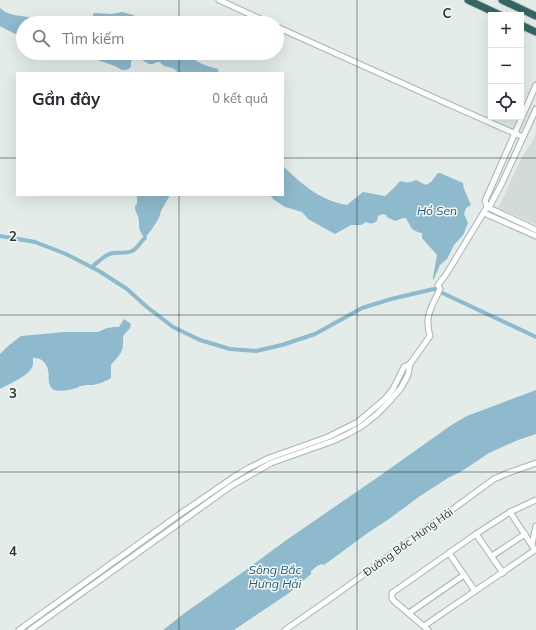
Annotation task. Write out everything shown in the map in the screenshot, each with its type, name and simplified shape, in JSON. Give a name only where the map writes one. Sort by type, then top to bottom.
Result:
[{"type":"highway","points":[[468,0],[494,12]]},
{"type":"highway","points":[[502,0],[536,16]]},
{"type":"highway","points":[[524,26],[536,32]]},
{"type":"street","points":[[219,0],[254,16]]},
{"type":"street","points":[[284,29],[523,137]]},
{"type":"street","points":[[536,85],[485,201],[487,206],[536,230]]},
{"type":"street","points":[[30,630],[231,486],[271,464],[348,434],[362,426],[388,403],[396,389],[408,374],[410,364],[430,336],[427,328],[428,315],[439,291],[438,285],[447,274],[487,206],[491,204],[536,109]]},
{"type":"street","points":[[484,212],[536,236]]},
{"type":"street","points":[[22,629],[221,486],[269,458],[328,437],[358,422],[396,389]]},
{"type":"street","name":"Đường Bắc Hưng Hải","points":[[285,630],[494,479],[536,464]]},
{"type":"street","points":[[253,466],[255,472]]},
{"type":"street","points":[[510,512],[536,550],[475,591],[426,628],[394,601],[392,598],[392,593],[510,512],[536,500]]},
{"type":"street","points":[[532,544],[536,526]]},
{"type":"street","points":[[476,534],[503,572]]},
{"type":"street","points":[[492,556],[525,534]]},
{"type":"street","points":[[126,553],[130,558]]},
{"type":"street","points":[[449,553],[475,591]]},
{"type":"street","points":[[408,613],[464,575]]},
{"type":"shaded area","points":[[536,133],[536,225],[498,208],[523,155],[531,144]]},
{"type":"water","points":[[0,8],[5,12],[21,16],[16,16],[16,34],[0,26]]},
{"type":"water","points":[[122,12],[135,16],[92,16],[94,13],[112,14]]},
{"type":"water","points":[[97,60],[132,60],[129,69],[122,70]]},
{"type":"water","points":[[142,60],[196,60],[218,69],[219,72],[177,72],[176,70],[164,66],[160,62],[149,64]]},
{"type":"water","name":"Hồ Sen","points":[[284,167],[312,191],[337,203],[347,205],[363,192],[385,196],[400,181],[412,182],[416,180],[426,185],[431,182],[438,173],[440,173],[463,183],[471,205],[466,208],[464,214],[468,223],[463,235],[454,245],[447,259],[440,265],[433,281],[437,255],[422,238],[422,233],[413,230],[406,218],[395,221],[382,214],[378,216],[377,221],[374,223],[366,222],[361,225],[351,225],[335,234],[308,219],[302,212],[285,207],[271,196],[284,196]]},
{"type":"water","points":[[137,196],[169,196],[159,218],[145,238],[142,235],[139,219],[135,209],[137,204]]},
{"type":"water","points":[[124,319],[131,324],[130,328],[123,336],[123,346],[121,352],[111,365],[111,378],[95,385],[83,385],[77,388],[59,391],[54,390],[49,383],[49,373],[46,365],[43,361],[33,358],[33,365],[28,372],[19,379],[0,389],[0,354],[21,336],[64,332],[98,332],[107,328],[119,327]]},
{"type":"water","name":"Sông Bắc Hưng Hải","points":[[536,390],[536,434],[489,453],[420,496],[324,565],[322,564],[317,566],[311,571],[311,574],[289,593],[234,630],[163,630],[285,541],[450,426],[467,416]]},
{"type":"waterway","points":[[0,236],[35,242],[66,254],[99,271],[127,289],[173,327],[200,340],[230,349],[256,351],[282,345],[315,334],[362,308],[391,299],[434,289],[536,337]]},
{"type":"waterway","points":[[92,267],[107,255],[132,251],[145,238]]}]
